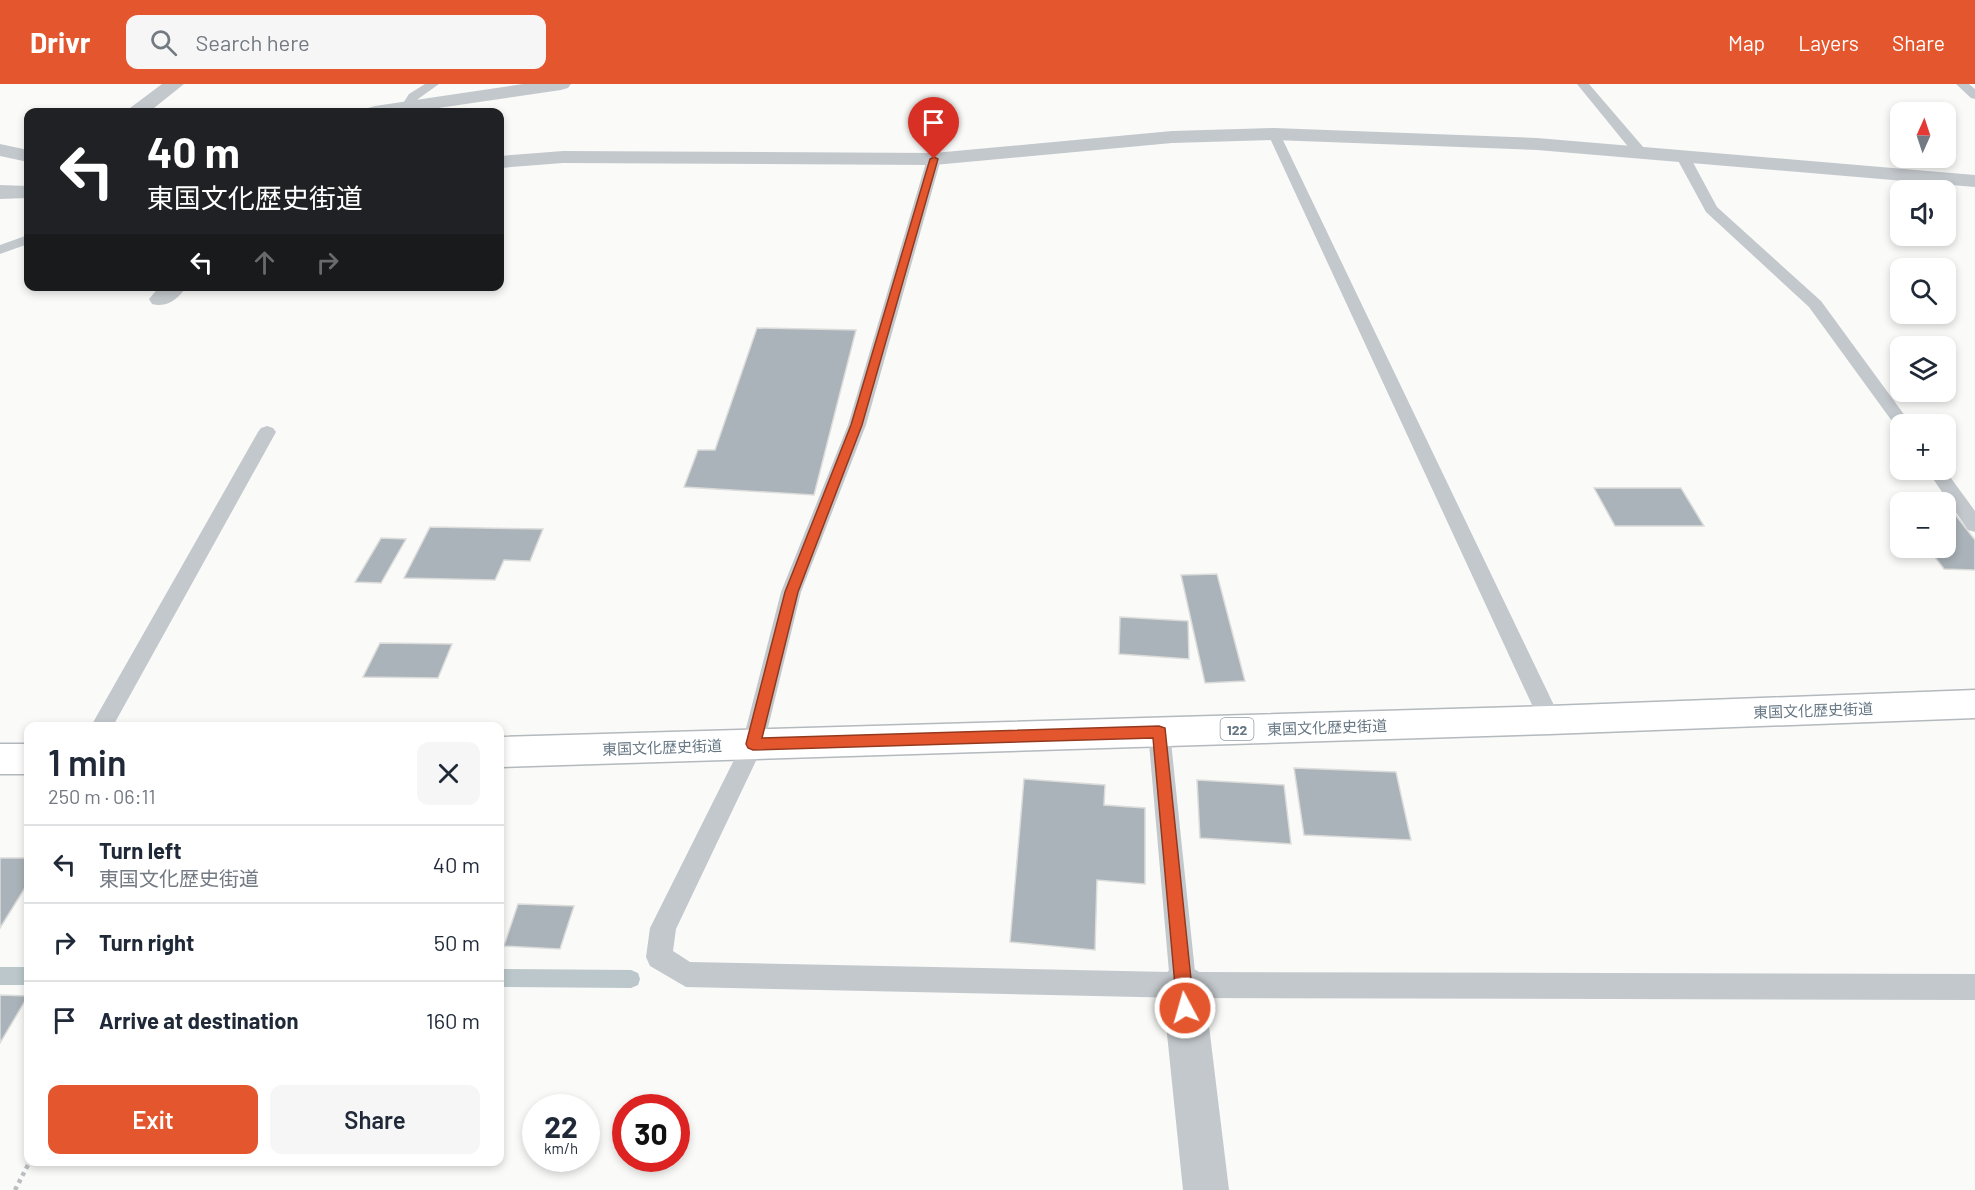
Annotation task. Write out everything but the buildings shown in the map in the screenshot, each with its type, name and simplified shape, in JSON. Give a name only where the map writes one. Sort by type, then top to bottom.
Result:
[{"type":"highway","name":"東国文化歴史街道","points":[[504,752],[1550,720],[1975,704]]},
{"type":"highway","points":[[0,759],[24,759]]},
{"type":"street","points":[[142,108],[174,84]]},
{"type":"street","points":[[406,108],[561,84]]},
{"type":"street","points":[[504,162],[563,157],[934,159],[1172,137],[1274,134],[1537,144],[1975,181]]},
{"type":"street","points":[[0,150],[24,155]]},
{"type":"street","points":[[0,170],[24,165]]},
{"type":"street","points":[[0,192],[24,192]]},
{"type":"street","points":[[1183,985],[1206,1190]]},
{"type":"lane","points":[[406,108],[413,97],[433,84]]},
{"type":"lane","points":[[1583,84],[1639,151]]},
{"type":"lane","points":[[1962,84],[1975,95]]},
{"type":"lane","points":[[1274,134],[1550,720]]},
{"type":"lane","points":[[1682,155],[1711,209],[1815,304],[1896,414]]},
{"type":"lane","points":[[934,159],[857,425],[791,592],[753,744],[663,928],[659,957],[686,974],[1183,985],[1975,987]]},
{"type":"lane","points":[[0,250],[24,241]]},
{"type":"lane","points":[[104,722],[267,432]]},
{"type":"lane","points":[[1943,480],[1975,525]]},
{"type":"lane","points":[[1159,732],[1183,985]]},
{"type":"path","points":[[15,1190],[27,1166]]},
{"type":"waterway","points":[[0,976],[24,976]]},
{"type":"waterway","points":[[504,978],[631,979]]},
{"type":"route","points":[[934,159],[857,425],[791,592],[753,744],[1159,732],[1185,1008]]}]
